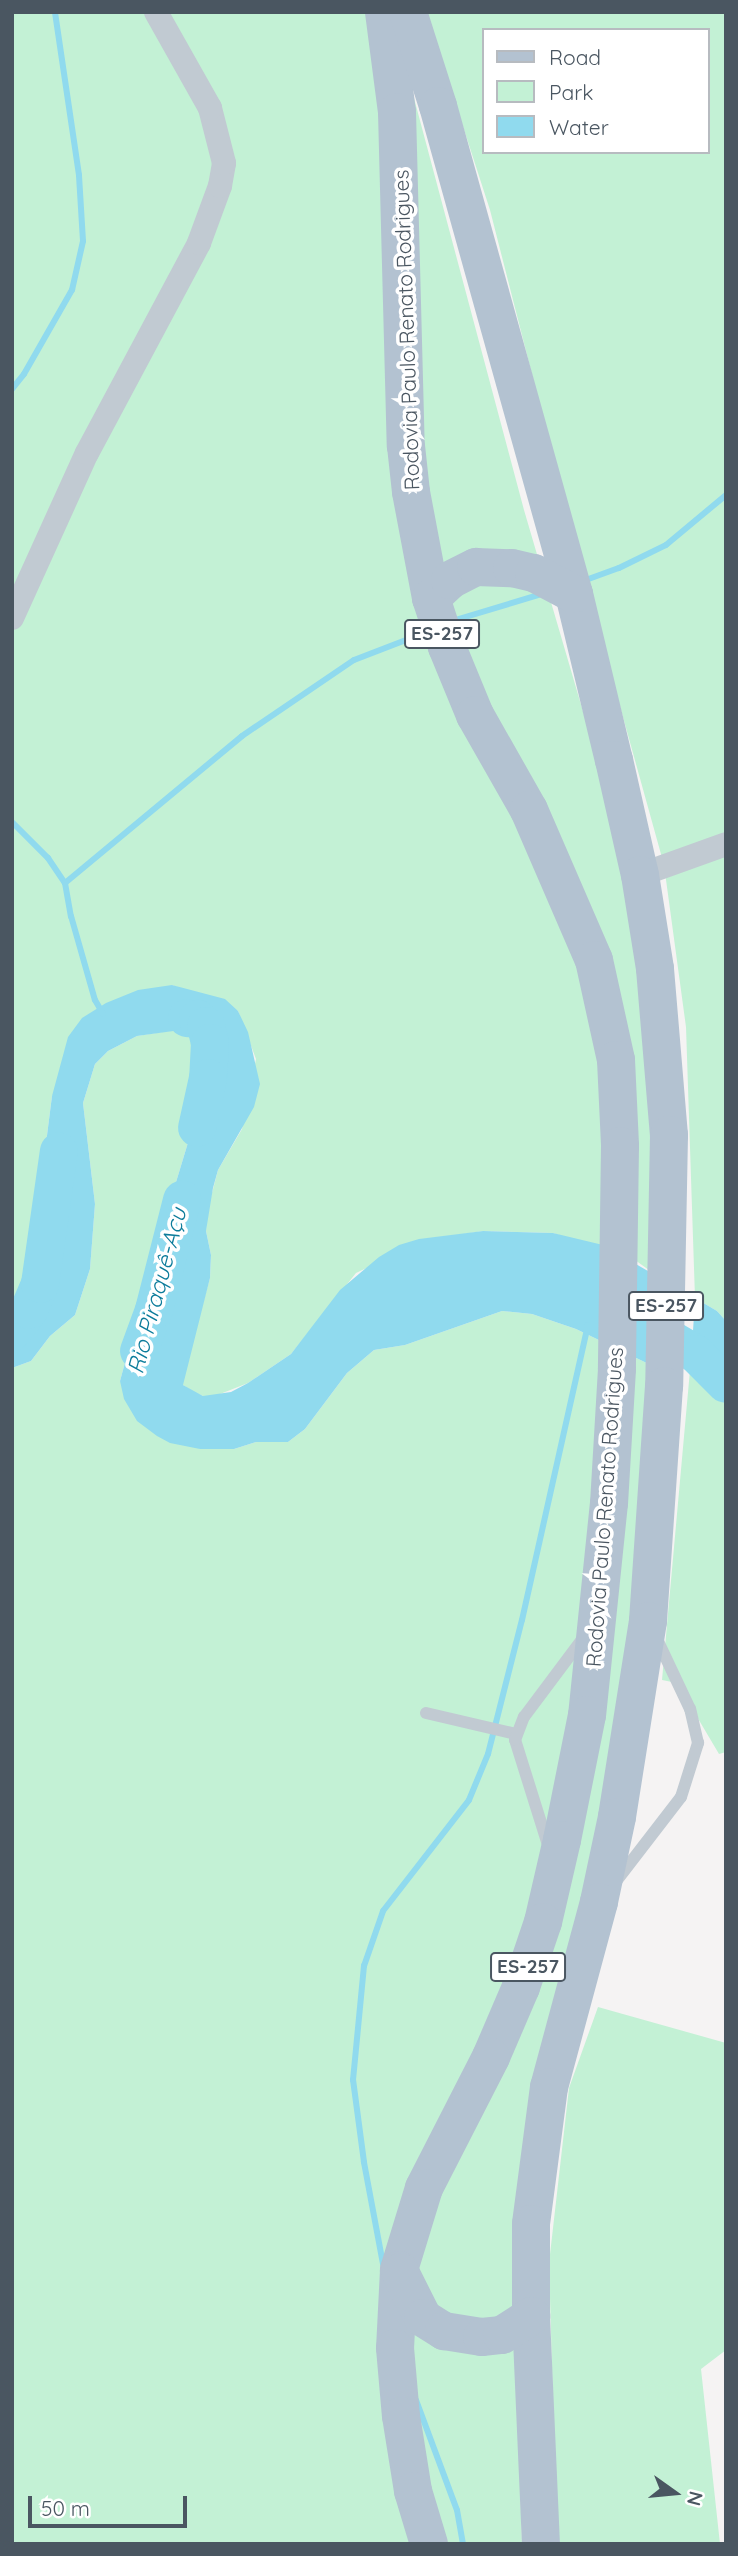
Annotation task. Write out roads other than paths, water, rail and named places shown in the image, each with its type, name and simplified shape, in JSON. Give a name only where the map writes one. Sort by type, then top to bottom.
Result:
[{"type":"main road","name":"Rodovia Paulo Renato Rodrigues","points":[[384,12],[397,111],[407,446],[411,492],[431,598],[475,715],[529,810],[594,960],[616,1060],[620,1146],[617,1369],[599,1615],[587,1715],[556,1872],[521,1987],[491,2057],[424,2188],[399,2270],[395,2348],[401,2416],[413,2491],[429,2544]]},
{"type":"main road","name":"ES-257","points":[[408,12],[438,106],[574,594],[640,875],[664,1059],[669,1135],[664,1386],[648,1621],[636,1710],[599,1902],[549,2087],[531,2224],[531,2316],[541,2544]]},
{"type":"main road","points":[[431,598],[450,580],[476,567],[513,568],[534,573],[574,594]]},
{"type":"main road","points":[[399,2270],[423,2318],[444,2331],[473,2337],[502,2334],[531,2316]]},
{"type":"street","points":[[12,618],[87,453],[199,243],[220,186],[224,163],[210,108],[156,12]]},
{"type":"street","points":[[640,875],[726,844]]},
{"type":"lane","points":[[556,1872],[519,1759],[516,1734],[524,1717],[599,1615]]},
{"type":"lane","points":[[599,1902],[681,1797],[698,1743],[690,1709],[648,1621]]},
{"type":"lane","points":[[426,1713],[516,1734]]},
{"type":"water","points":[[172,985],[225,999],[238,1011],[248,1032],[260,1084],[254,1107],[218,1170],[213,1188],[206,1231],[211,1255],[210,1278],[183,1385],[203,1396],[231,1392],[291,1354],[340,1290],[379,1257],[399,1245],[419,1239],[483,1231],[553,1233],[603,1245],[660,1278],[655,1367],[576,1329],[532,1314],[502,1311],[405,1345],[374,1350],[347,1373],[305,1429],[288,1442],[256,1442],[234,1449],[200,1449],[170,1443],[157,1436],[137,1421],[124,1399],[120,1381],[133,1333],[163,1294],[168,1278],[170,1202],[210,1070],[211,1059],[205,1043],[188,1029],[137,1036],[108,1051],[95,1064],[83,1103],[95,1204],[90,1269],[75,1315],[50,1336],[31,1361],[12,1368],[12,1305],[32,1288],[48,1233],[50,1204],[44,1159],[52,1096],[68,1037],[82,1018],[106,1003],[138,990]]},
{"type":"water","points":[[695,1298],[717,1311],[726,1321],[726,1388],[692,1348]]},
{"type":"waterway","points":[[12,389],[24,374],[72,290],[83,241],[79,175],[55,12]]},
{"type":"waterway","points":[[583,581],[619,568],[666,545],[726,495]]},
{"type":"waterway","points":[[452,621],[542,594]]},
{"type":"waterway","points":[[65,883],[242,736],[354,660],[429,631]]},
{"type":"waterway","points":[[12,822],[48,858],[65,883],[71,916],[95,1000],[103,1014]]},
{"type":"waterway","name":"Rio Piraquê-Açu","points":[[187,1018],[198,1019],[206,1026],[210,1043],[208,1078],[197,1128]]},
{"type":"waterway","name":"Rio Piraquê-Açu","points":[[12,1332],[29,1310],[40,1284],[59,1151]]},
{"type":"waterway","name":"Rio Piraquê-Açu","points":[[139,1351],[154,1310],[182,1200]]},
{"type":"waterway","name":"Rio Piraquê-Açu","points":[[638,1320],[696,1354],[726,1384]]},
{"type":"waterway","points":[[383,2264],[364,2162],[353,2080],[364,1966],[383,1911],[469,1800],[488,1754],[522,1620],[588,1325]]},
{"type":"waterway","points":[[416,2400],[457,2510],[463,2544]]}]
